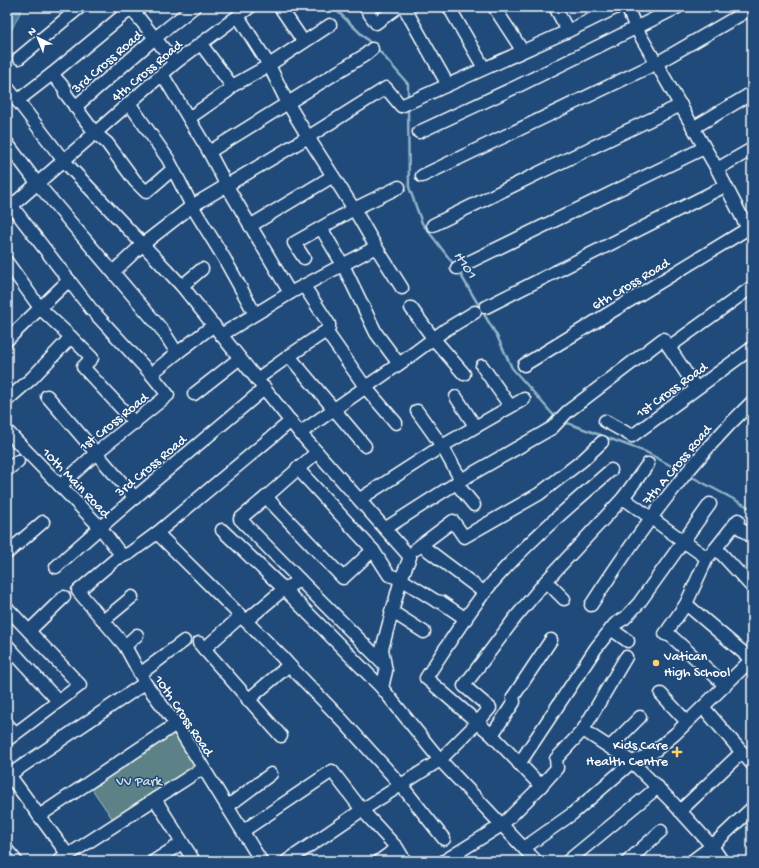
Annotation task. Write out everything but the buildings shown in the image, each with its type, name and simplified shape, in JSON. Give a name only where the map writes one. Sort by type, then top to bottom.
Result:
[{"type":"street","points":[[19,58],[80,7]]},
{"type":"street","name":"3rd Cross Road","points":[[75,107],[155,38],[194,7]]},
{"type":"street","name":"4th Cross Road","points":[[9,206],[64,161],[175,63],[250,7]]},
{"type":"street","points":[[280,7],[303,41]]},
{"type":"street","points":[[365,7],[376,24],[398,7]]},
{"type":"street","points":[[404,7],[448,85]]},
{"type":"street","points":[[449,7],[484,68]]},
{"type":"street","points":[[494,7],[522,50]]},
{"type":"street","points":[[555,7],[568,31]]},
{"type":"street","points":[[113,272],[143,244],[192,206],[308,137],[386,88],[401,106],[522,50],[568,31],[596,12],[617,7]]},
{"type":"street","points":[[627,7],[636,28],[750,228]]},
{"type":"street","points":[[419,132],[520,85],[678,7]]},
{"type":"street","points":[[17,100],[52,74],[131,8],[175,63]]},
{"type":"street","points":[[422,176],[657,63],[752,8]]},
{"type":"street","points":[[238,16],[269,65],[287,102],[308,137],[402,288]]},
{"type":"street","points":[[189,118],[228,91],[232,86],[269,65],[303,41],[330,25]]},
{"type":"street","points":[[201,44],[232,86]]},
{"type":"street","points":[[209,152],[287,102],[365,55],[372,49]]},
{"type":"street","points":[[52,74],[95,133],[107,143],[146,192],[173,169]]},
{"type":"street","points":[[162,74],[209,152],[227,186],[290,293]]},
{"type":"street","points":[[7,87],[64,161],[182,286],[300,433],[410,556]]},
{"type":"street","points":[[694,128],[752,93]]},
{"type":"street","points":[[129,103],[168,159],[192,206],[224,258],[255,314]]},
{"type":"street","points":[[433,225],[681,105]]},
{"type":"street","points":[[7,143],[37,183],[163,331],[177,353]]},
{"type":"street","points":[[457,268],[704,148]]},
{"type":"street","points":[[716,169],[752,149]]},
{"type":"street","points":[[250,226],[333,176]]},
{"type":"street","points":[[486,307],[725,186]]},
{"type":"street","points":[[304,258],[294,243],[354,209],[399,187]]},
{"type":"street","points":[[9,206],[91,309],[151,374],[177,353],[218,330],[255,314],[290,293],[376,247]]},
{"type":"street","points":[[321,228],[342,265],[376,333],[399,364]]},
{"type":"street","name":"6th Cross Road","points":[[524,365],[750,228]]},
{"type":"street","points":[[7,262],[40,308],[92,358],[83,367],[135,423]]},
{"type":"street","points":[[182,286],[202,269]]},
{"type":"street","points":[[7,340],[69,280]]},
{"type":"street","points":[[304,286],[329,324],[329,328],[326,331],[366,388],[396,423]]},
{"type":"street","points":[[669,347],[752,287]]},
{"type":"street","points":[[411,308],[464,374]]},
{"type":"street","points":[[300,433],[333,409],[366,388],[445,330],[475,312]]},
{"type":"street","name":"3rd Cross Road","points":[[56,567],[135,498],[289,356],[326,331]]},
{"type":"street","points":[[7,400],[32,378],[71,337]]},
{"type":"street","points":[[386,528],[459,482],[552,428],[567,412],[663,339],[696,388]]},
{"type":"street","name":"1st Cross Road","points":[[605,421],[632,436],[752,348]]},
{"type":"street","points":[[289,356],[365,446]]},
{"type":"street","points":[[194,394],[240,358]]},
{"type":"street","points":[[482,366],[510,406]]},
{"type":"street","name":"1st Cross Road","points":[[60,486],[96,453],[168,395],[151,374]]},
{"type":"street","points":[[46,396],[135,498]]},
{"type":"street","points":[[456,398],[474,426]]},
{"type":"street","points":[[360,499],[474,426],[524,398]]},
{"type":"street","name":"7th A Cross Road","points":[[591,604],[628,548],[651,518],[724,429],[752,402]]},
{"type":"street","points":[[417,411],[442,446],[459,482],[474,505]]},
{"type":"street","points":[[122,556],[130,553],[157,533],[291,421]]},
{"type":"street","name":"10th Main Road","points":[[7,431],[100,527],[122,556]]},
{"type":"street","points":[[382,688],[386,671],[382,649],[391,611],[410,556],[420,545],[453,522],[464,537],[539,494],[583,460],[602,442]]},
{"type":"street","points":[[317,452],[240,519],[384,664]]},
{"type":"street","points":[[7,470],[18,461]]},
{"type":"street","points":[[287,861],[362,810],[440,760],[478,722],[490,708],[464,686],[546,581],[623,498],[648,464]]},
{"type":"street","points":[[297,468],[373,550],[389,575],[401,579],[436,601],[441,602],[466,619]]},
{"type":"street","points":[[541,786],[492,735],[426,678],[491,584],[522,551],[611,470]]},
{"type":"street","points":[[266,497],[342,578],[373,550]]},
{"type":"street","points":[[623,498],[707,558]]},
{"type":"street","points":[[519,764],[596,648],[615,624],[626,618],[639,603],[710,504]]},
{"type":"street","points":[[7,554],[43,522]]},
{"type":"street","points":[[725,686],[671,636],[665,634],[686,604],[707,558],[737,522],[752,537]]},
{"type":"street","points":[[222,530],[284,589],[382,688],[440,760],[502,825],[528,856],[572,814],[632,762],[651,754],[750,664],[686,604]]},
{"type":"street","points":[[157,533],[244,618],[343,721],[400,785],[444,839]]},
{"type":"street","points":[[420,545],[485,593]]},
{"type":"street","points":[[716,548],[752,587]]},
{"type":"street","name":"10th Cross Road","points":[[122,556],[116,559],[78,591],[126,646],[142,678],[176,724],[261,861]]},
{"type":"street","points":[[281,736],[201,646],[244,618],[284,589],[300,580]]},
{"type":"street","points":[[546,581],[564,599]]},
{"type":"street","points":[[29,630],[64,597]]},
{"type":"street","points":[[104,621],[132,597]]},
{"type":"street","points":[[7,608],[80,685],[11,737],[7,724]]},
{"type":"street","points":[[391,611],[424,632]]},
{"type":"street","points":[[611,630],[628,641]]},
{"type":"street","points":[[126,646],[137,635]]},
{"type":"street","points":[[492,735],[514,702],[513,697],[551,640]]},
{"type":"street","points":[[184,641],[142,678],[8,774],[39,816],[64,858],[203,768]]},
{"type":"street","points":[[7,645],[58,701]]},
{"type":"street","points":[[444,861],[502,825],[541,786],[557,768],[556,759],[583,730],[626,657]]},
{"type":"street","points":[[248,700],[289,665]]},
{"type":"street","points":[[661,694],[687,722]]},
{"type":"street","points":[[703,707],[752,764]]},
{"type":"street","points":[[610,747],[640,717]]},
{"type":"street","points":[[39,816],[176,724]]},
{"type":"street","points":[[583,730],[632,762],[658,787],[712,846],[722,861]]},
{"type":"street","points":[[680,811],[742,752]]},
{"type":"street","points":[[243,831],[332,771],[362,810],[397,848],[404,861]]},
{"type":"street","points":[[228,806],[271,774]]},
{"type":"street","points":[[568,861],[658,787]]},
{"type":"street","points":[[155,799],[194,861]]},
{"type":"street","points":[[692,861],[712,846],[752,808]]},
{"type":"street","points":[[628,861],[661,831]]},
{"type":"street","points":[[154,861],[182,843]]},
{"type":"street","points":[[379,861],[397,848]]},
{"type":"street","points":[[7,850],[16,861]]},
{"type":"green space","name":"VV Park","points":[[174,732],[197,765],[114,821],[92,789]]},
{"type":"water","points":[[14,7],[23,7],[7,39],[7,22]]},
{"type":"waterway","name":"H101","points":[[333,7],[382,54],[408,84],[408,100]]},
{"type":"waterway","name":"H101","points":[[408,107],[409,187],[422,223],[455,266]]},
{"type":"waterway","name":"H101","points":[[459,272],[497,336],[512,368],[556,418]]},
{"type":"waterway","name":"H101","points":[[562,421],[646,452],[675,468]]},
{"type":"waterway","name":"H101","points":[[694,478],[752,509]]},
{"type":"place","name":"Vatican High School","points":[[656,663]]},
{"type":"place","name":"Kids Care Health Centre","points":[[677,752]]}]
